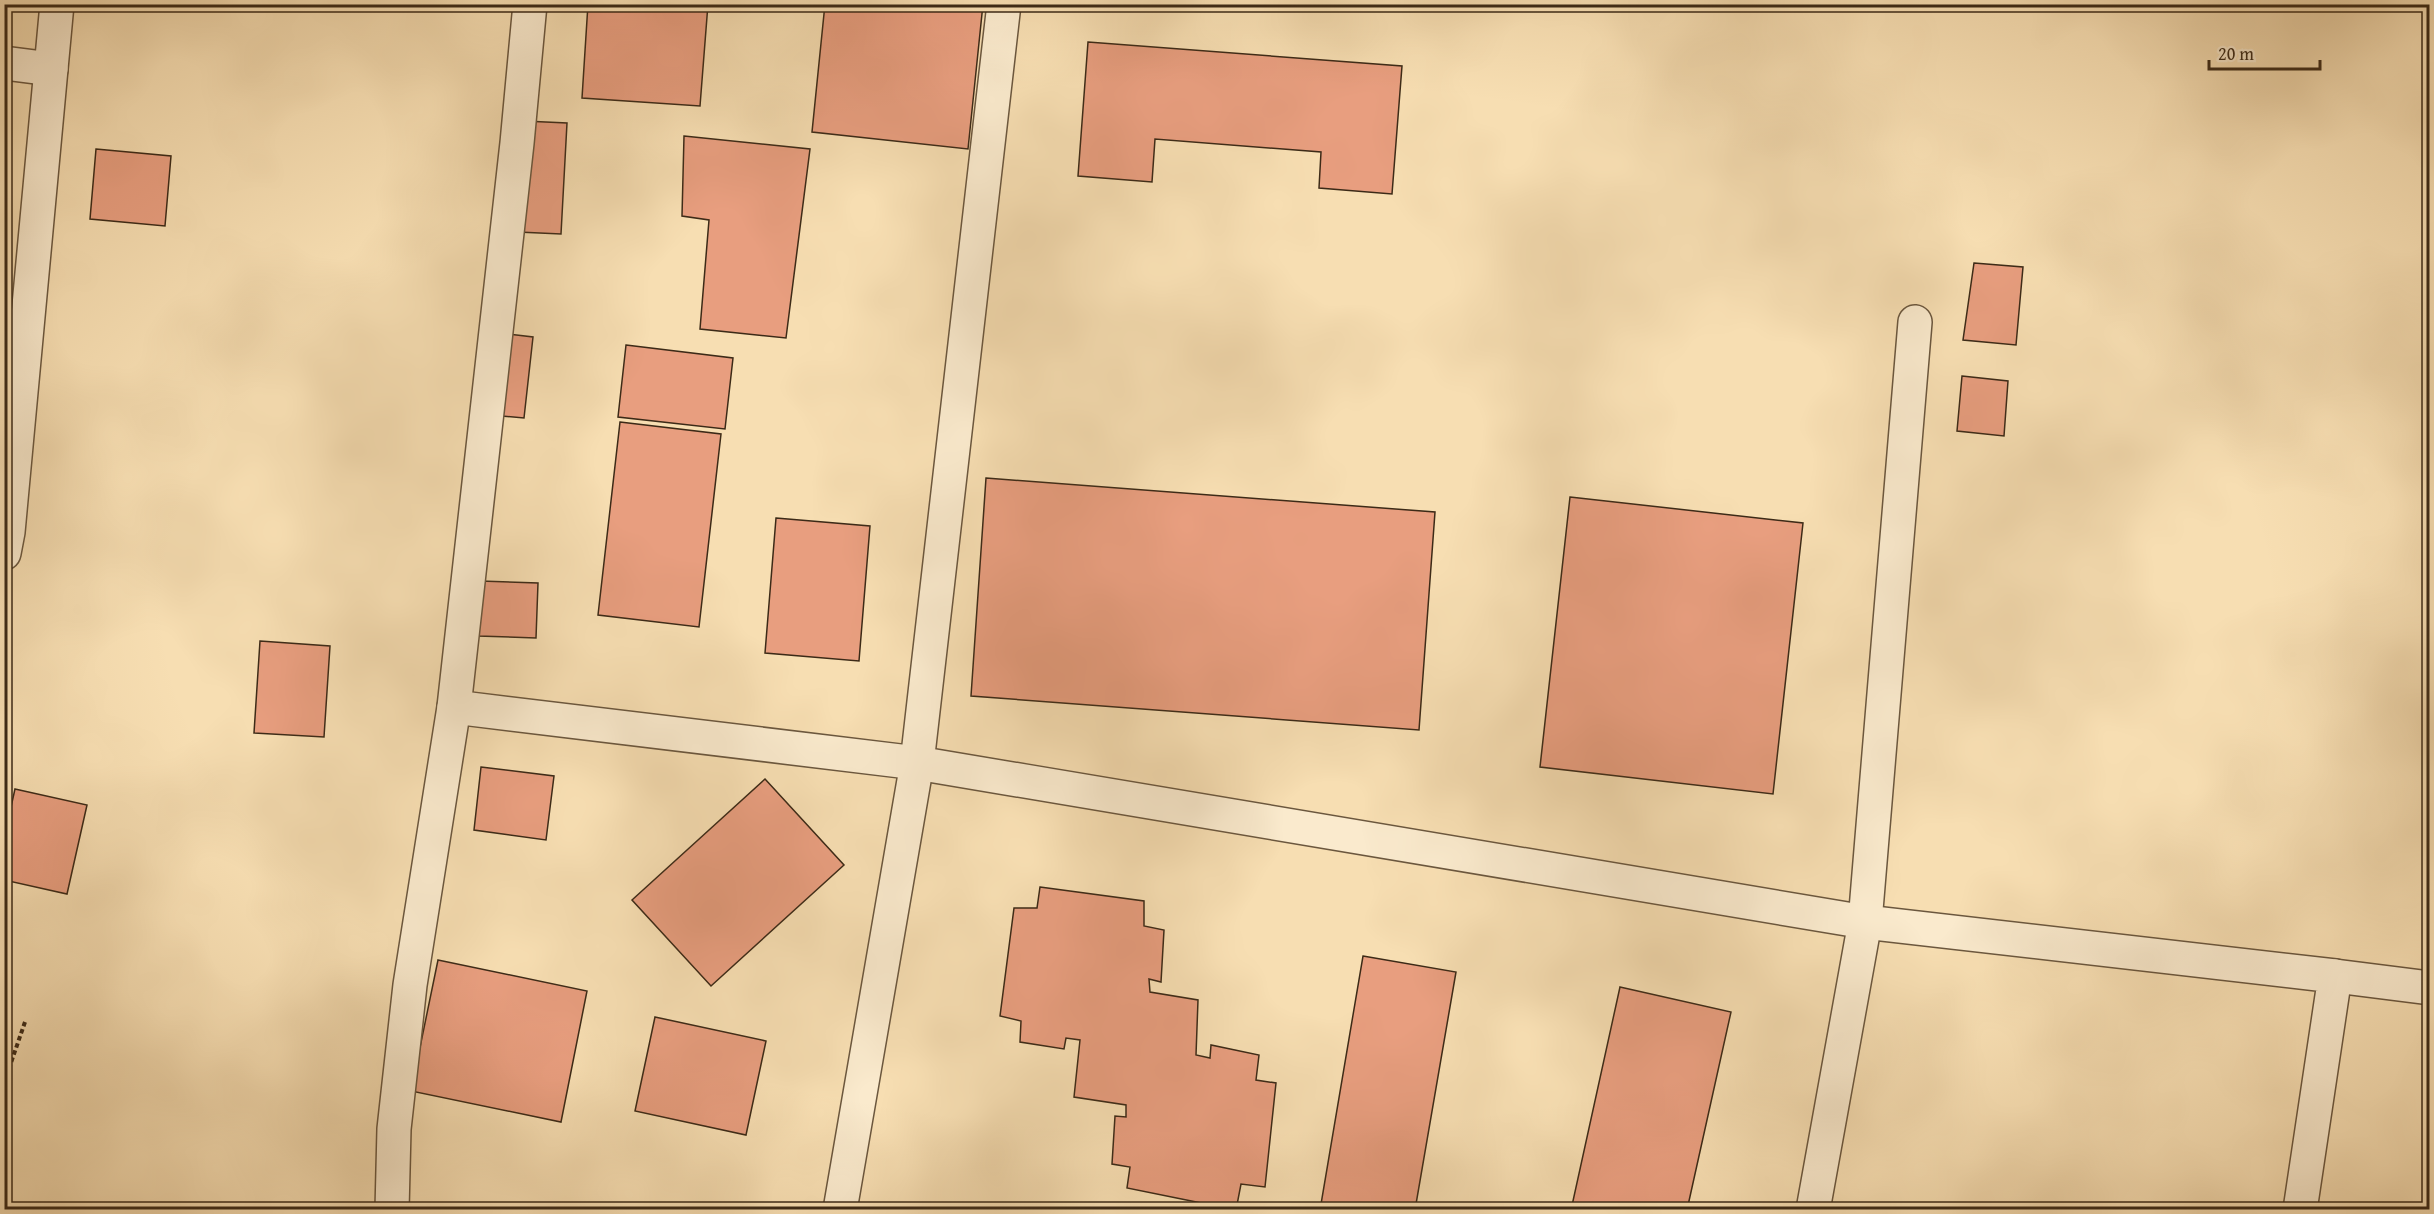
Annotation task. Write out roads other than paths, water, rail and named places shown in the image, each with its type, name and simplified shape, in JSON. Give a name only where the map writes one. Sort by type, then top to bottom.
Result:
[{"type":"street","points":[[4,553],[9,520],[57,4]]},
{"type":"street","points":[[392,1209],[394,1129],[410,985],[454,707],[517,143],[530,4]]},
{"type":"street","points":[[840,1209],[917,763],[1004,4]]},
{"type":"street","points":[[4,63],[51,69]]},
{"type":"street","points":[[1813,1209],[1865,922],[1915,322]]},
{"type":"street","points":[[454,707],[917,763],[1865,922],[2430,988]]},
{"type":"street","points":[[2300,1209],[2335,976]]}]
